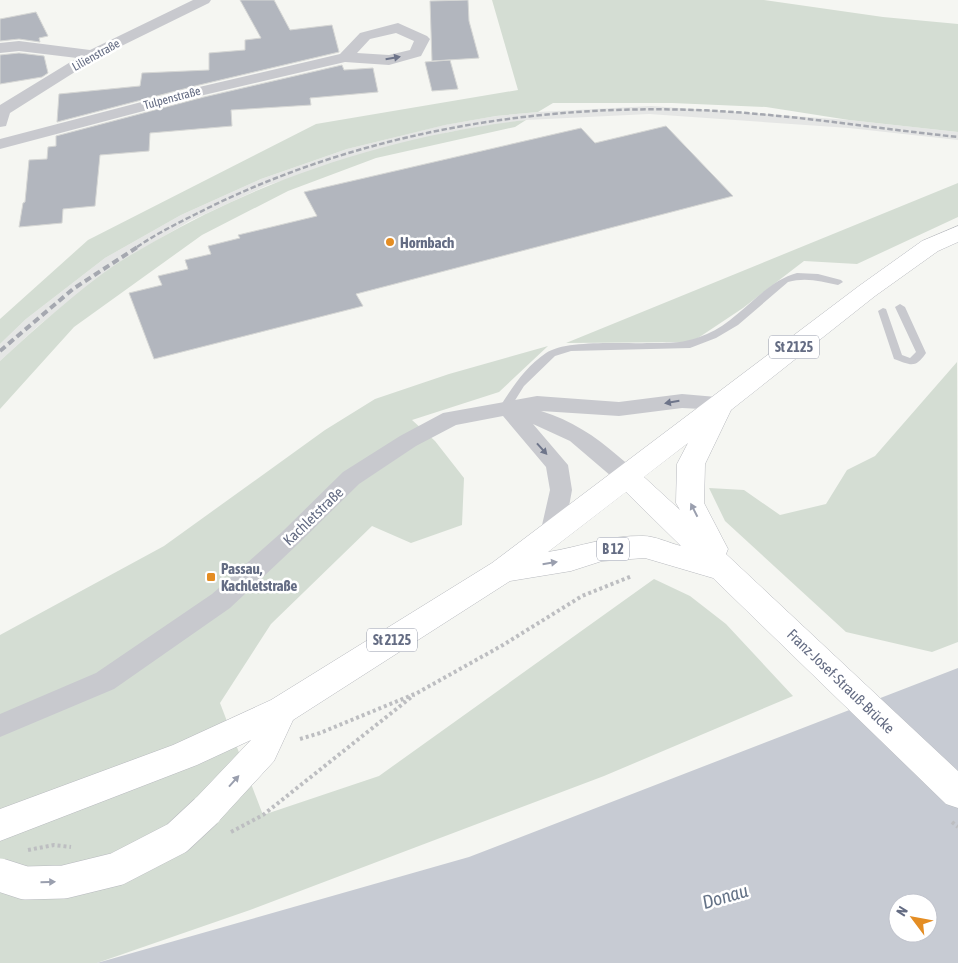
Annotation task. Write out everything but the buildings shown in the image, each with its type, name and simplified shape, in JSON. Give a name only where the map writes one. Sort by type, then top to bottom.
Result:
[{"type":"main road","name":"St 2125","points":[[0,825],[185,755],[282,710],[502,571],[866,291],[930,246],[958,233]]},
{"type":"main road","points":[[721,403],[691,464],[690,503],[724,568]]},
{"type":"main road","name":"Franz-Josef-Strauß-Brücke","points":[[626,476],[958,793]]},
{"type":"main road","name":"B 12","points":[[502,571],[571,560],[602,550],[645,548],[724,568]]},
{"type":"main road","points":[[0,875],[25,883],[64,882],[117,869],[177,838],[206,811],[262,751],[282,710]]},
{"type":"street","name":"Lilienstraße","points":[[0,122],[2,111],[92,55],[204,0]]},
{"type":"street","points":[[0,48],[19,46],[92,55]]},
{"type":"street","name":"Tulpenstraße","points":[[0,144],[200,91],[345,57]]},
{"type":"street","points":[[552,534],[561,490],[557,465],[507,411],[537,403],[618,409],[682,401],[721,403]]},
{"type":"street","name":"Kachletstraße","points":[[0,726],[104,681],[221,601],[352,478],[408,441],[451,418],[507,411],[540,416],[560,424],[591,444],[626,476]]},
{"type":"lane","points":[[507,411],[520,382],[551,354],[571,348],[686,346],[712,336],[734,323],[785,280],[797,276],[818,277],[838,282]]},
{"type":"lane","points":[[883,311],[898,357],[912,362],[921,353],[900,307]]},
{"type":"path","points":[[262,751],[320,733],[417,693],[504,645],[582,596],[624,578],[640,574]]},
{"type":"shaded area","points":[[492,0],[764,0],[883,17],[958,24],[958,132],[849,120],[766,107],[672,103],[553,103],[538,112],[496,116],[445,125],[347,149],[261,179],[181,215],[105,258],[26,319],[0,344],[0,319],[88,240],[316,124],[518,90]]},
{"type":"shaded area","points":[[651,106],[849,120],[958,132],[958,140],[849,128],[649,114],[526,120],[449,132],[268,185],[190,221],[116,264],[38,326],[0,361],[0,344],[26,319],[105,258],[181,215],[261,179],[347,149],[444,125],[496,116],[538,112]]},
{"type":"shaded area","points":[[526,120],[515,127],[376,158],[288,191],[202,235],[74,327],[0,409],[0,361],[86,287],[116,264],[155,241],[242,197],[334,162],[430,136]]},
{"type":"shaded area","points":[[958,183],[958,217],[857,264],[804,261],[743,308],[692,342],[566,343]]},
{"type":"shaded area","points":[[548,346],[499,392],[412,420],[435,441],[464,478],[462,525],[411,543],[372,526],[271,624],[220,703],[263,815],[379,776],[654,579],[690,596],[726,624],[793,696],[604,776],[250,910],[97,963],[0,963],[0,635],[164,546],[325,430],[375,399],[449,374]]},
{"type":"shaded area","points":[[957,362],[958,642],[932,652],[846,632],[725,521],[709,488],[744,490],[780,515],[826,504],[847,470],[875,456]]},
{"type":"water","name":"Donau","points":[[958,668],[958,963],[97,963],[469,857]]},
{"type":"railway","points":[[137,247],[196,214],[254,187],[314,164],[376,145],[439,130],[502,120],[567,113],[695,110],[794,117],[958,137]]},
{"type":"railway","points":[[0,351],[73,289],[139,246]]},
{"type":"place","name":"Hornbach","points":[[390,242]]},
{"type":"place","name":"Passau, Kachletstraße","points":[[211,577]]}]
